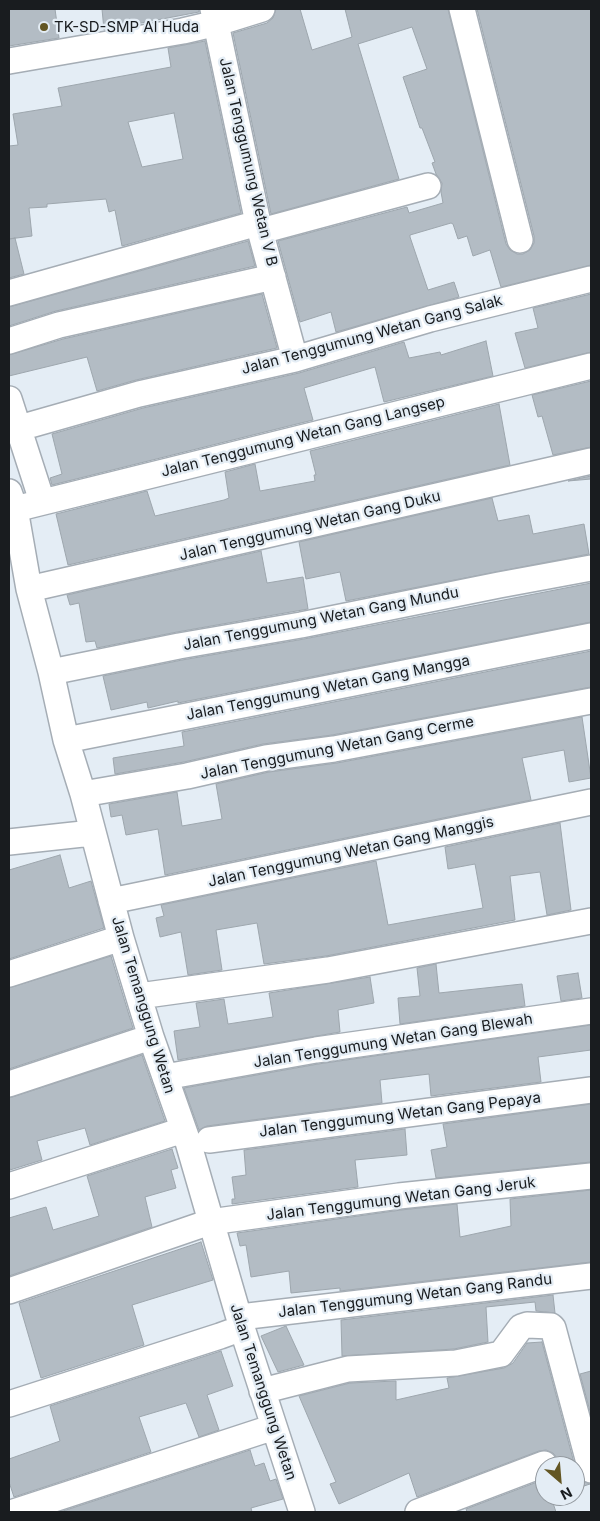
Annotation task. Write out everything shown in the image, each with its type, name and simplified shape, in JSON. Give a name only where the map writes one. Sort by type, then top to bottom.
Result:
[{"type":"street","points":[[9,61],[183,31],[215,16],[262,9]]},
{"type":"street","points":[[462,9],[520,240]]},
{"type":"street","name":"Jalan Tenggumung Wetan V B","points":[[215,16],[260,227],[295,359]]},
{"type":"street","points":[[9,293],[260,227],[428,186]]},
{"type":"street","points":[[9,341],[59,325],[274,277]]},
{"type":"street","name":"Jalan Tenggumung Wetan Gang Salak","points":[[13,430],[139,394],[295,359],[430,319],[591,279]]},
{"type":"street","name":"Jalan Tenggumung Wetan Gang Langsep","points":[[12,507],[591,366]]},
{"type":"street","points":[[9,402],[13,430],[42,501]]},
{"type":"street","name":"Jalan Tenggumung Wetan Gang Duku","points":[[38,588],[591,461]]},
{"type":"street","name":"Jalan Temanggung Wetan","points":[[12,507],[38,588],[59,670],[80,737],[90,792],[92,833],[119,899],[121,938],[149,995],[151,1037],[181,1075],[195,1139],[246,1319],[273,1388],[274,1427],[302,1512]]},
{"type":"street","name":"Jalan Tenggumung Wetan Gang Mundu","points":[[59,670],[591,568]]},
{"type":"street","name":"Jalan Tenggumung Wetan Gang Mangga","points":[[80,737],[591,636]]},
{"type":"street","name":"Jalan Tenggumung Wetan Gang Cerme","points":[[90,792],[188,776],[266,758],[334,750],[591,701]]},
{"type":"street","name":"Jalan Tenggumung Wetan Gang Manggis","points":[[119,899],[591,802]]},
{"type":"street","points":[[9,842],[92,833]]},
{"type":"street","points":[[149,995],[328,970],[591,921]]},
{"type":"street","points":[[9,974],[121,938]]},
{"type":"street","name":"Jalan Tenggumung Wetan Gang Blewah","points":[[181,1075],[316,1050],[591,1011]]},
{"type":"street","points":[[9,1084],[151,1037]]},
{"type":"street","name":"Jalan Tenggumung Wetan Gang Pepaya","points":[[9,1186],[195,1139],[591,1090]]},
{"type":"street","name":"Jalan Tenggumung Wetan Gang Jeruk","points":[[9,1291],[218,1221],[399,1196],[591,1176]]},
{"type":"street","name":"Jalan Tenggumung Wetan Gang Randu","points":[[9,1404],[220,1336],[246,1319],[591,1276]]},
{"type":"street","points":[[273,1388],[348,1369],[456,1363],[501,1354],[521,1327],[527,1325],[551,1326],[591,1470]]},
{"type":"street","points":[[14,1512],[274,1427]]},
{"type":"street","points":[[418,1512],[535,1467]]},
{"type":"building","points":[[9,9],[55,9],[59,38],[9,46]]},
{"type":"building","points":[[102,9],[199,9],[199,12],[104,30]]},
{"type":"building","points":[[276,9],[300,9],[312,50],[352,37],[345,9],[448,9],[506,244],[510,250],[517,254],[523,254],[530,250],[534,243],[534,236],[477,9],[591,9],[591,265],[501,287],[490,250],[473,256],[467,236],[458,239],[451,223],[410,235],[410,237],[428,290],[454,282],[459,297],[336,332],[331,312],[300,322],[278,241],[407,207],[409,213],[443,203],[442,183],[436,174],[432,163],[435,162],[422,128],[420,128],[403,77],[427,69],[412,27],[358,44],[399,179],[271,214],[233,33],[267,23],[273,18]]},
{"type":"building","points":[[205,41],[241,213],[122,246],[115,210],[109,212],[106,199],[47,204],[47,207],[29,208],[32,236],[9,239],[9,146],[18,145],[13,114],[62,106],[58,88],[171,67],[168,48]],"holes":[[[174,113],[183,159],[142,167],[128,122]]]},
{"type":"building","points":[[15,238],[24,274],[9,278],[9,239]]},
{"type":"building","points":[[248,241],[255,266],[56,311],[9,326],[9,307]]},
{"type":"building","points":[[262,294],[277,348],[136,380],[97,391],[87,357],[9,376],[9,355],[63,339]]},
{"type":"building","points":[[591,294],[591,352],[525,368],[515,333],[538,328],[533,308]]},
{"type":"building","points":[[486,341],[493,376],[384,402],[375,367],[304,388],[313,420],[52,485],[50,478],[62,474],[52,434],[143,408],[299,373],[404,342],[409,358],[440,352],[441,355]]},
{"type":"building","points":[[591,381],[591,447],[553,455],[542,416],[538,417],[532,395]]},
{"type":"building","points":[[499,404],[510,465],[68,565],[56,514],[147,491],[155,516],[224,500],[229,498],[225,472],[255,464],[260,491],[315,481],[314,475],[316,475],[310,451]]},
{"type":"building","points":[[591,476],[591,479],[568,481]]},
{"type":"building","points":[[492,498],[498,521],[529,515],[533,534],[584,524],[589,554],[346,601],[340,572],[306,579],[299,542]]},
{"type":"building","points":[[261,551],[267,583],[303,577],[308,609],[97,648],[95,641],[86,642],[79,603],[70,605],[67,595]]},
{"type":"building","points":[[591,583],[591,622],[178,703],[178,701],[148,708],[147,702],[111,710],[103,676],[304,639]]},
{"type":"building","points":[[591,651],[591,687],[332,735],[263,744],[184,762],[115,774],[113,758],[184,746],[182,732]]},
{"type":"building","points":[[582,717],[591,778],[569,782],[564,750],[522,758],[531,800],[165,875],[158,829],[126,835],[122,815],[111,817],[109,804],[177,792],[182,826],[222,819],[216,784],[269,772],[337,763]]},
{"type":"building","points":[[560,823],[571,910],[547,915],[540,872],[510,876],[515,920],[326,956],[264,964],[257,923],[216,930],[222,970],[188,975],[181,932],[160,937],[156,918],[164,916],[161,905],[376,861],[388,925],[483,908],[475,864],[448,869],[445,847]]},
{"type":"building","points":[[60,855],[69,888],[91,881],[104,928],[9,959],[9,870]]},
{"type":"building","points":[[111,956],[133,1028],[9,1069],[9,988]]},
{"type":"building","points":[[436,964],[439,993],[522,984],[525,1006],[400,1024],[398,998],[420,996],[417,968]]},
{"type":"building","points":[[578,973],[582,998],[561,1001],[557,976]]},
{"type":"building","points":[[370,977],[374,1003],[338,1010],[340,1032],[178,1060],[174,1031],[200,1027],[196,1003],[224,999],[228,1024],[273,1017],[269,993]]},
{"type":"building","points":[[591,1025],[591,1050],[538,1057],[541,1082],[431,1096],[429,1074],[380,1080],[382,1103],[207,1126],[199,1130],[184,1088],[318,1064]]},
{"type":"building","points":[[142,1055],[165,1121],[90,1145],[85,1128],[37,1141],[42,1160],[10,1170],[9,1098]]},
{"type":"building","points":[[591,1104],[591,1162],[436,1178],[431,1150],[447,1147],[443,1124]]},
{"type":"building","points":[[405,1129],[407,1155],[355,1160],[358,1187],[232,1204],[232,1199],[235,1199],[232,1177],[246,1175],[244,1150]]},
{"type":"building","points":[[172,1149],[178,1168],[171,1170],[176,1188],[145,1197],[152,1227],[9,1276],[9,1218],[46,1207],[53,1230],[99,1216],[87,1176]]},
{"type":"building","points":[[591,1190],[591,1262],[340,1291],[340,1288],[291,1293],[289,1271],[251,1277],[246,1245],[240,1246],[237,1233],[457,1204],[460,1237],[511,1226],[510,1199]]},
{"type":"building","points":[[201,1242],[213,1280],[132,1305],[144,1345],[41,1378],[19,1303]]},
{"type":"building","points":[[553,1295],[555,1313],[536,1311],[535,1302],[486,1307],[488,1342],[454,1349],[342,1356],[341,1320]]},
{"type":"building","points":[[286,1326],[304,1365],[278,1372],[261,1336]]},
{"type":"building","points":[[542,1342],[572,1456],[556,1456],[546,1450],[539,1451],[417,1497],[409,1473],[339,1504],[330,1484],[336,1482],[299,1396],[350,1383],[396,1381],[396,1400],[449,1388],[447,1378],[504,1368],[513,1363],[527,1343]]},
{"type":"building","points":[[221,1351],[233,1386],[207,1395],[219,1430],[199,1437],[186,1403],[139,1417],[151,1452],[14,1497],[9,1482],[9,1459],[60,1441],[50,1406]]},
{"type":"building","points":[[591,1371],[591,1415],[580,1374]]},
{"type":"building","points":[[250,1450],[255,1466],[264,1463],[270,1481],[276,1479],[283,1499],[251,1508],[252,1512],[60,1512]]},
{"type":"building","points":[[535,1483],[535,1506],[554,1506],[556,1512],[467,1512],[466,1509]]},
{"type":"place","name":"TK-SD-SMP Al Huda","points":[[44,27]]}]
